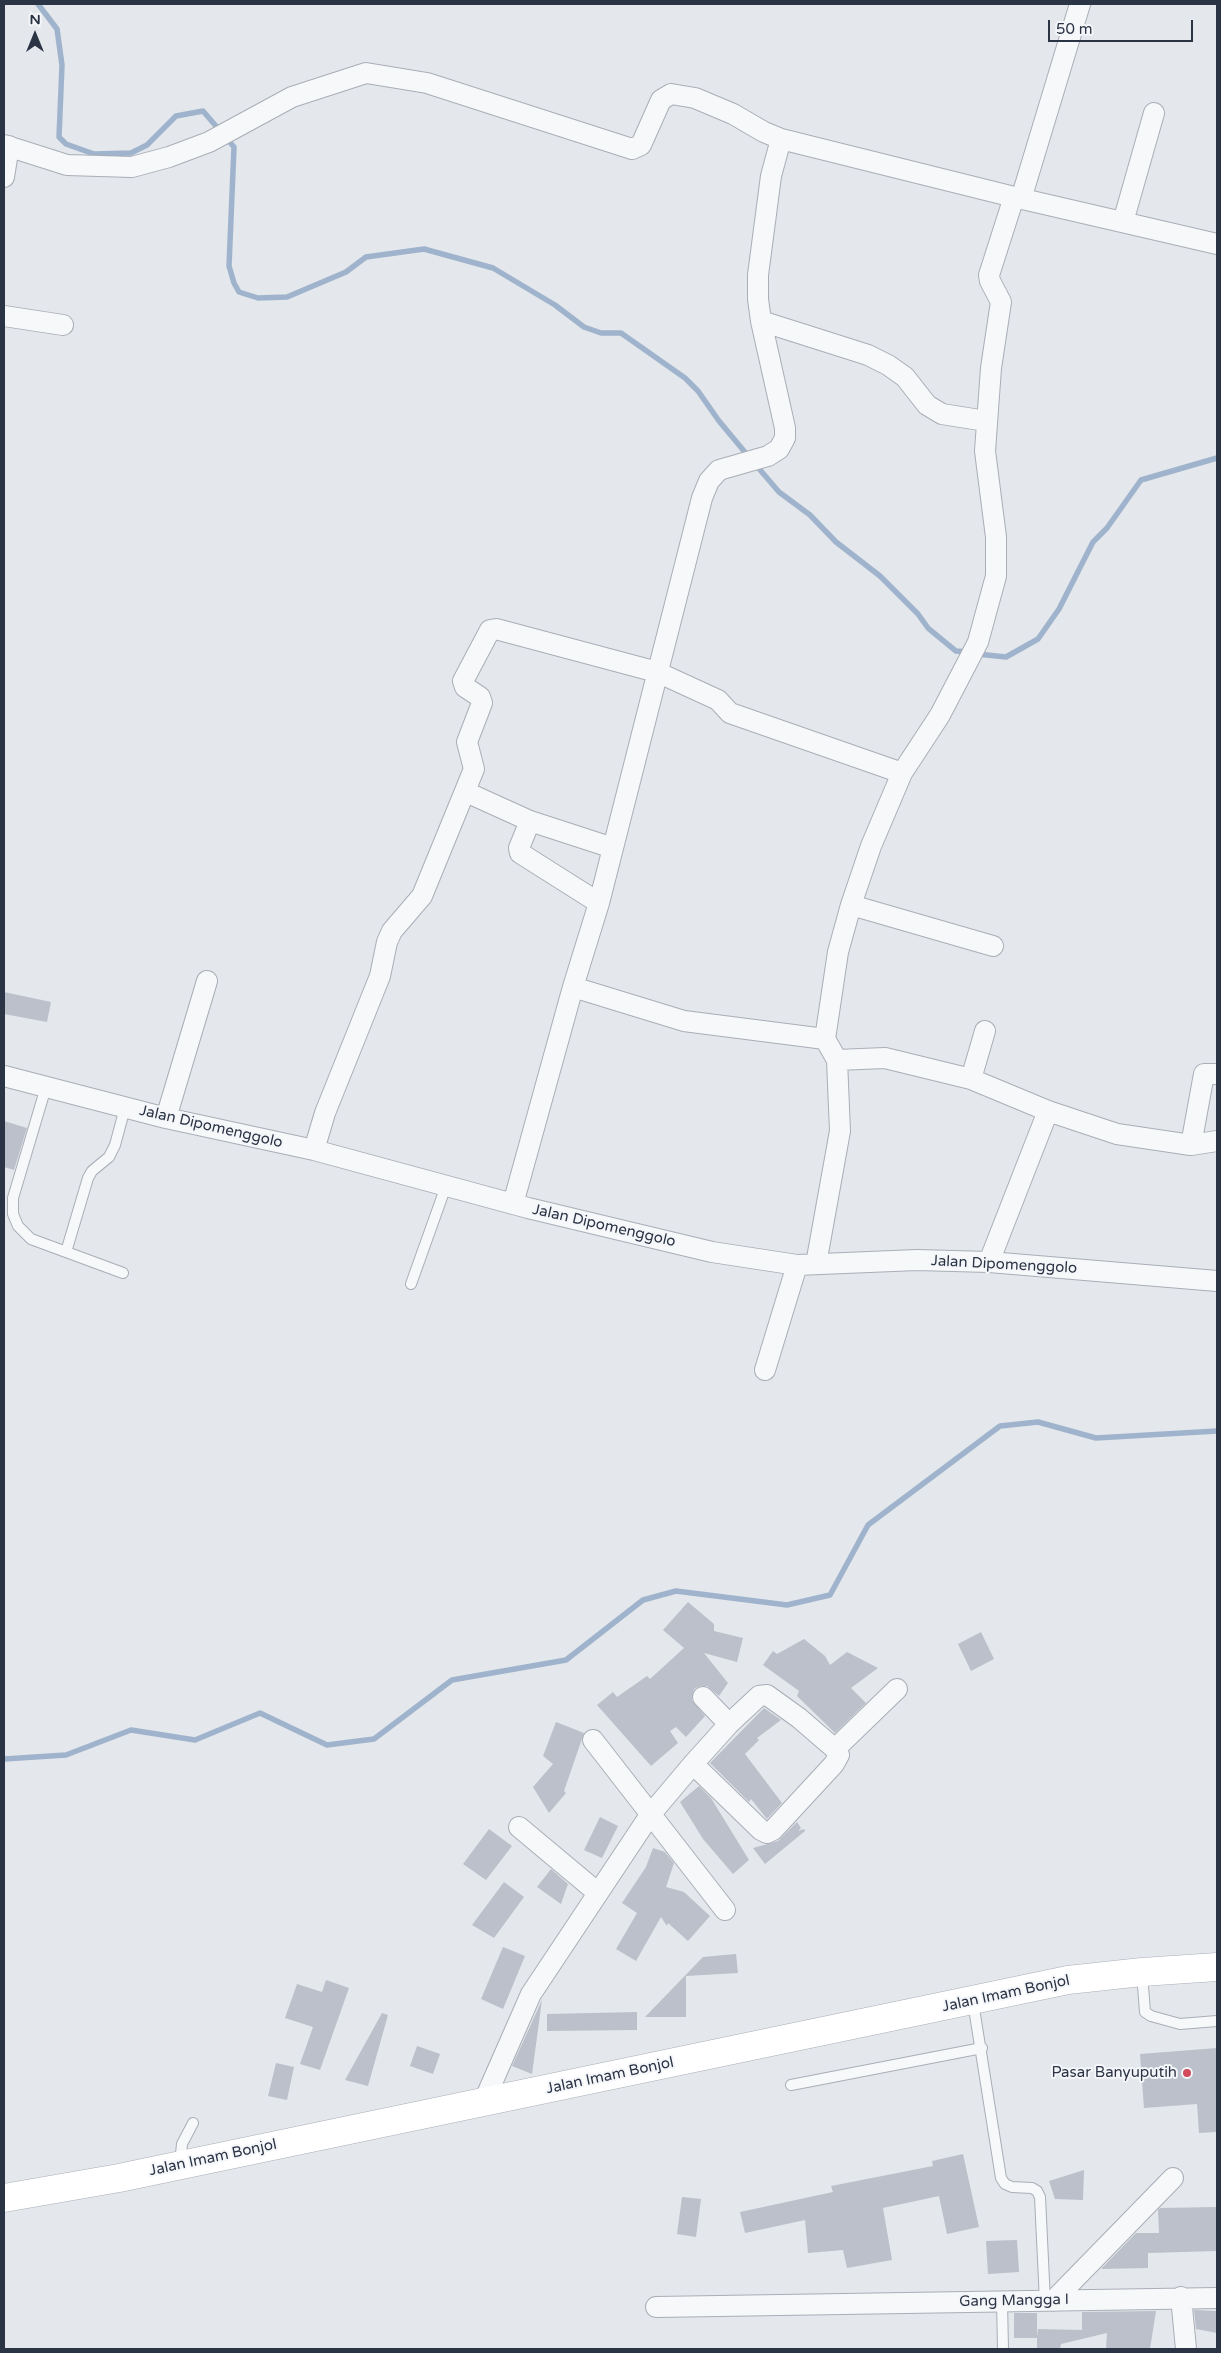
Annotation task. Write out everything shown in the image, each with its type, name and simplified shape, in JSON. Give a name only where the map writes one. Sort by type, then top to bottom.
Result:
[{"type":"main road","name":"Jalan Imam Bonjol","points":[[4,2198],[180,2166],[1068,1980],[1142,1972],[1217,1967]]},
{"type":"street","points":[[765,1370],[807,1264],[840,1131],[836,1060],[825,1039],[838,952],[851,905],[871,846],[902,773],[940,715],[978,642],[996,576],[996,537],[985,451],[986,421],[1001,302],[990,281],[989,275],[1017,198],[1080,4]]},
{"type":"street","points":[[4,177],[6,145],[68,165],[132,166],[169,157],[209,142],[292,97],[366,73],[427,83],[632,149],[641,145],[661,100],[671,94],[695,98],[734,114],[764,132],[781,139],[1017,198],[1217,244]]},
{"type":"street","points":[[1123,222],[1154,113]]},
{"type":"street","points":[[513,1204],[573,987],[599,903],[657,672],[708,481],[719,470],[768,456],[779,449],[785,438],[785,428],[761,321],[758,299],[758,275],[771,176],[781,139]]},
{"type":"street","points":[[4,316],[63,325]]},
{"type":"street","points":[[761,321],[868,355],[888,365],[905,377],[927,405],[942,414],[986,421]]},
{"type":"street","points":[[314,1150],[325,1113],[380,976],[386,942],[392,931],[422,896],[474,770],[467,742],[482,703],[480,697],[465,688],[463,681],[490,630],[496,629],[657,672],[718,700],[730,713],[902,773]]},
{"type":"street","points":[[466,792],[530,821],[612,848]]},
{"type":"street","points":[[530,821],[519,848],[520,853],[599,903]]},
{"type":"street","points":[[851,905],[993,946]]},
{"type":"street","points":[[166,1118],[207,981]]},
{"type":"street","points":[[573,987],[684,1022],[825,1039]]},
{"type":"street","points":[[971,1079],[985,1031]]},
{"type":"street","points":[[836,1060],[884,1058],[971,1079],[1048,1111],[1117,1134],[1191,1144],[1217,1141]]},
{"type":"street","points":[[1191,1144],[1204,1074],[1217,1074]]},
{"type":"street","name":"Jalan Dipomenggolo","points":[[4,1076],[166,1118],[314,1150],[513,1204],[712,1252],[807,1264],[916,1260],[989,1262],[1217,1281]]},
{"type":"street","points":[[989,1262],[1048,1111]]},
{"type":"street","points":[[835,1749],[897,1689]]},
{"type":"street","points":[[484,2101],[531,1994],[650,1815],[692,1764],[729,1724],[759,1696],[767,1695],[775,1698],[835,1749],[839,1755],[834,1764],[767,1833],[761,1830],[692,1764]]},
{"type":"street","points":[[703,1698],[729,1724]]},
{"type":"street","points":[[593,1740],[725,1910]]},
{"type":"street","points":[[519,1827],[598,1893]]},
{"type":"street","points":[[1049,2302],[1173,2178]]},
{"type":"street","points":[[1181,2297],[1186,2349]]},
{"type":"street","name":"Gang Mangga I","points":[[656,2306],[1049,2302],[1181,2297],[1217,2298]]},
{"type":"lane","points":[[46,1087],[13,1198],[13,1214],[18,1226],[31,1239],[124,1273]]},
{"type":"lane","points":[[66,1252],[88,1178],[92,1171],[109,1157],[115,1146],[125,1108]]},
{"type":"lane","points":[[411,1284],[446,1186]]},
{"type":"lane","points":[[1142,1972],[1145,2012],[1151,2016],[1180,2024],[1217,2021]]},
{"type":"lane","points":[[972,2001],[982,2048],[1001,2178],[1005,2184],[1012,2187],[1032,2188],[1037,2191],[1040,2197],[1049,2302]]},
{"type":"lane","points":[[791,2085],[982,2048]]},
{"type":"lane","points":[[180,2166],[182,2144],[193,2123]]},
{"type":"lane","points":[[1002,2302],[1003,2349]]},
{"type":"building","points":[[4,992],[51,1002],[47,1022],[4,1014]]},
{"type":"building","points":[[4,1121],[27,1128],[14,1170],[4,1167]]},
{"type":"building","points":[[688,1602],[714,1624],[714,1631],[743,1638],[737,1662],[704,1653],[728,1683],[719,1696],[707,1686],[700,1686],[694,1689],[692,1700],[705,1716],[686,1737],[676,1727],[670,1731],[678,1743],[651,1766],[597,1705],[613,1692],[617,1697],[647,1676],[650,1679],[684,1648],[663,1630]]},
{"type":"building","points":[[981,1632],[994,1659],[971,1671],[958,1644]]},
{"type":"building","points":[[804,1639],[825,1656],[830,1665],[847,1652],[878,1668],[851,1688],[866,1703],[835,1733],[797,1696],[799,1691],[763,1665],[773,1651],[777,1654]]},
{"type":"building","points":[[764,1708],[781,1720],[757,1738],[759,1740],[745,1754],[782,1803],[767,1819],[751,1799],[749,1802],[710,1763]]},
{"type":"building","points":[[556,1722],[584,1733],[564,1791],[566,1793],[549,1813],[533,1787],[553,1764],[543,1756]]},
{"type":"building","points":[[699,1786],[711,1798],[749,1860],[733,1874],[703,1839],[680,1802]]},
{"type":"building","points":[[600,1817],[618,1826],[602,1858],[584,1850]]},
{"type":"building","points":[[797,1822],[801,1828],[798,1831],[804,1829],[805,1831],[765,1864],[753,1848],[778,1841]]},
{"type":"building","points":[[489,1829],[512,1846],[486,1880],[463,1864]]},
{"type":"building","points":[[653,1848],[665,1852],[674,1863],[666,1887],[684,1892],[710,1916],[688,1941],[668,1923],[667,1926],[661,1917],[636,1961],[616,1949],[637,1913],[622,1903],[646,1867]]},
{"type":"building","points":[[551,1869],[568,1884],[561,1904],[537,1887]]},
{"type":"building","points":[[504,1882],[524,1897],[494,1938],[472,1925]]},
{"type":"building","points":[[503,1947],[525,1956],[503,2009],[481,1999]]},
{"type":"building","points":[[736,1954],[738,1973],[686,1976],[686,2017],[645,2017],[703,1957]]},
{"type":"building","points":[[326,1980],[349,1988],[320,2070],[300,2064],[313,2027],[285,2018],[297,1984],[322,1992]]},
{"type":"building","points":[[542,2000],[532,2074],[512,2066]]},
{"type":"building","points":[[637,2012],[637,2030],[547,2031],[547,2014]]},
{"type":"building","points":[[382,2013],[388,2015],[368,2086],[345,2080]]},
{"type":"building","points":[[417,2046],[440,2054],[433,2074],[410,2066]]},
{"type":"building","points":[[1217,2048],[1217,2132],[1199,2133],[1197,2104],[1144,2108],[1140,2054]]},
{"type":"building","points":[[276,2063],[294,2067],[287,2100],[268,2096]]},
{"type":"building","points":[[963,2154],[979,2227],[947,2234],[939,2196],[883,2208],[892,2260],[847,2268],[843,2250],[808,2253],[805,2220],[745,2233],[740,2212],[833,2192],[831,2186],[933,2166],[932,2161]]},
{"type":"building","points":[[1084,2170],[1083,2200],[1055,2199],[1049,2181]]},
{"type":"building","points":[[682,2197],[701,2199],[696,2237],[677,2234]]},
{"type":"building","points":[[1217,2207],[1217,2251],[1148,2253],[1148,2268],[1101,2269],[1136,2233],[1159,2233],[1158,2210],[1160,2208]]},
{"type":"building","points":[[1017,2240],[1019,2272],[988,2274],[986,2241]]},
{"type":"building","points":[[1194,2310],[1216,2311],[1217,2333],[1196,2329]]},
{"type":"building","points":[[1156,2311],[1150,2349],[1106,2349],[1107,2333],[1061,2344],[1060,2349],[1037,2349],[1037,2338],[1014,2338],[1014,2313],[1037,2313],[1037,2337],[1038,2329],[1082,2330],[1082,2312]]},
{"type":"waterway","points":[[38,4],[57,29],[62,65],[59,137],[66,144],[94,154],[131,153],[147,145],[176,116],[203,111],[234,147],[229,266],[239,292],[258,298],[287,297],[346,272],[366,257],[424,249],[493,268],[555,305],[584,327],[601,333],[621,333],[685,378],[698,391],[719,421],[749,457]]},
{"type":"waterway","points":[[977,654],[1006,657],[1038,639],[1059,609],[1093,542],[1107,528],[1141,480],[1217,458]]},
{"type":"waterway","points":[[755,464],[779,492],[810,515],[836,542],[880,576],[918,614],[928,628],[956,651],[968,652]]},
{"type":"waterway","points":[[4,1759],[66,1755],[131,1730],[195,1740],[260,1713],[327,1745],[374,1739],[452,1680],[566,1660],[643,1600],[676,1591],[787,1605],[830,1595],[868,1525],[1000,1426],[1038,1422],[1096,1438],[1217,1431]]},
{"type":"place","name":"Pasar Banyuputih","points":[[1187,2073]]}]
